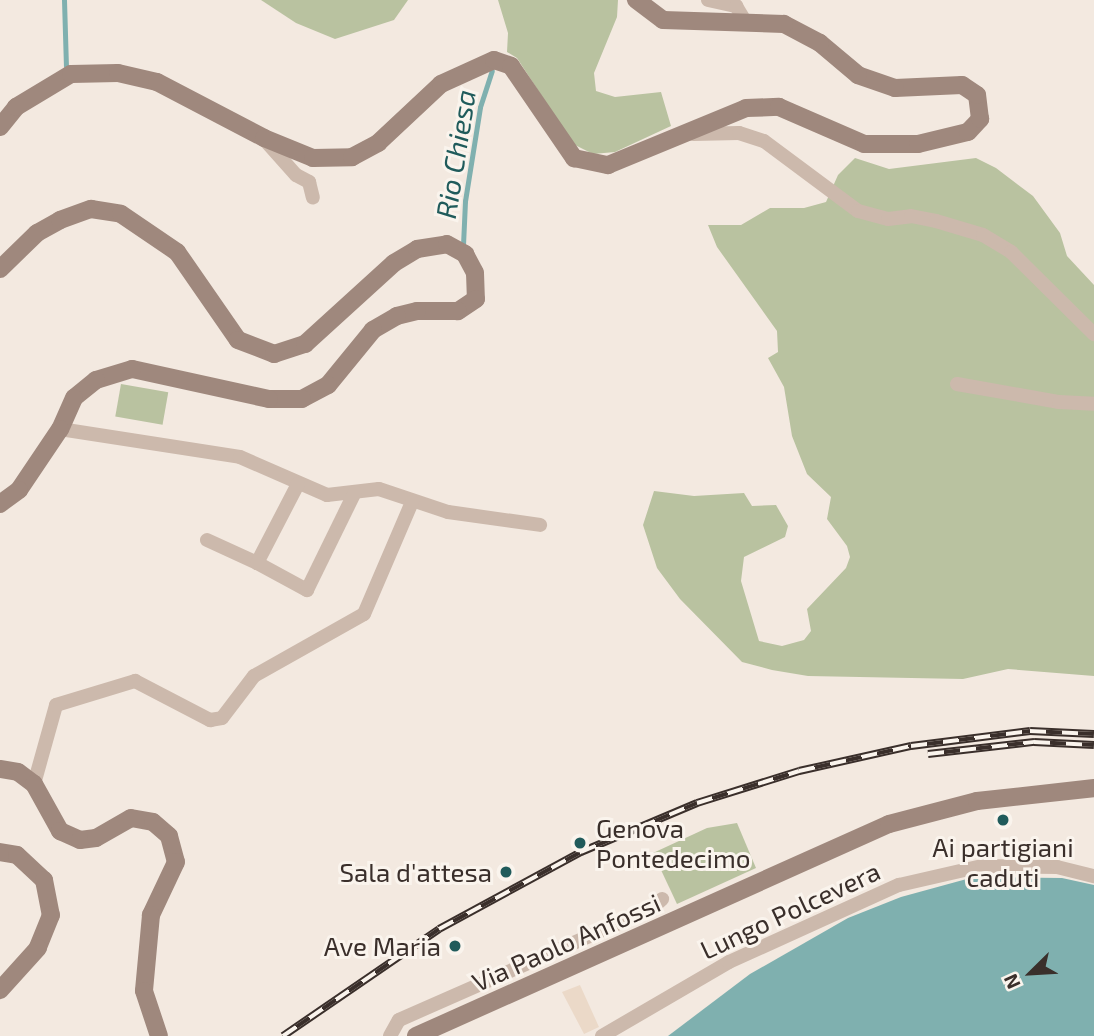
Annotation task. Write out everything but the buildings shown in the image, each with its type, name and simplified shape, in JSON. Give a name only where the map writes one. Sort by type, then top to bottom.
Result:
[{"type":"street","points":[[0,128],[16,107],[71,74],[118,72],[157,82],[264,138],[313,158],[352,157],[377,143],[441,84],[494,60],[510,66],[574,158],[608,165],[746,108],[779,107],[864,144],[918,144],[968,132],[980,119],[980,102],[962,85],[895,88],[858,75],[820,43],[784,24],[663,20],[636,0]]},
{"type":"street","points":[[708,0],[736,6],[745,21]]},
{"type":"street","points":[[671,138],[739,133],[784,152],[858,211],[888,219],[911,216],[983,235],[1011,251],[1094,334]]},
{"type":"street","points":[[264,138],[296,174],[309,182],[313,198]]},
{"type":"street","points":[[0,269],[37,233],[60,219],[91,209],[121,214],[177,252],[238,340],[274,354],[304,344],[394,263],[416,249],[447,244],[465,254],[475,273],[476,299],[458,311],[417,311],[373,330],[328,385],[302,399],[269,399],[132,369],[89,386],[74,398],[60,429],[19,490],[0,504]]},
{"type":"street","points":[[957,384],[1059,402],[1094,404]]},
{"type":"street","points":[[60,429],[240,457],[327,495],[379,489],[412,502],[489,521],[540,525]]},
{"type":"street","points":[[257,563],[298,484]]},
{"type":"street","points":[[207,540],[307,590],[355,492]]},
{"type":"street","points":[[34,783],[56,705],[135,681],[210,720],[222,718],[254,676],[364,614],[412,502]]},
{"type":"street","points":[[0,769],[18,772],[34,783],[60,831],[80,840],[96,838],[131,818],[153,822],[169,836],[176,862],[151,915],[144,991],[159,1036]]},
{"type":"street","name":"Via Paolo Anfossi","points":[[416,1036],[878,828],[977,801],[1094,788]]},
{"type":"street","points":[[0,852],[17,855],[44,880],[51,915],[38,948],[0,990]]},
{"type":"street","name":"Lungo Polcevera","points":[[602,1036],[729,962],[899,885],[982,866],[1056,867],[1094,876]]},
{"type":"street","name":"Via Paolo Anfossi","points":[[390,1036],[399,1020],[651,909],[662,899]]},
{"type":"green space","points":[[261,0],[408,0],[394,20],[335,39],[296,23]]},
{"type":"green space","points":[[498,0],[618,0],[617,17],[594,73],[596,91],[615,97],[661,92],[671,126],[615,152],[593,154],[573,144],[517,58],[507,52],[508,33]]},
{"type":"green space","points":[[855,158],[889,169],[976,158],[996,168],[1033,196],[1060,233],[1067,256],[1094,285],[1094,676],[1008,669],[963,679],[808,676],[772,670],[742,662],[680,599],[657,568],[643,525],[654,491],[694,496],[744,493],[752,506],[776,505],[788,526],[785,537],[744,557],[741,581],[759,641],[782,646],[804,640],[811,631],[807,609],[846,568],[850,557],[847,546],[827,519],[831,497],[807,474],[792,436],[784,387],[768,358],[778,352],[777,331],[717,247],[708,225],[741,225],[770,208],[804,208],[826,202],[838,175]]},
{"type":"green space","points":[[121,384],[168,392],[163,425],[115,416]]},
{"type":"green space","points":[[737,823],[756,868],[677,904],[653,853],[707,828]]},
{"type":"shaded area","points":[[580,985],[599,1027],[584,1034],[562,992]]},
{"type":"water","points":[[974,877],[1062,878],[1094,885],[1094,1036],[668,1036],[750,974],[848,918],[901,897]]},
{"type":"waterway","points":[[64,0],[66,66]]},
{"type":"waterway","name":"Rio Chiesa","points":[[463,245],[465,201],[480,107],[492,71]]},
{"type":"railway","points":[[283,1036],[439,929],[581,852],[697,803],[799,771],[911,746],[1030,731],[1094,734]]},
{"type":"railway","points":[[928,754],[1034,742],[1094,745]]},
{"type":"place","name":"Ai partigiani caduti","points":[[1003,820]]},
{"type":"place","name":"Genova Pontedecimo","points":[[580,843]]},
{"type":"place","name":"Sala d'attesa","points":[[506,872]]},
{"type":"place","name":"Ave Maria","points":[[455,946]]}]
